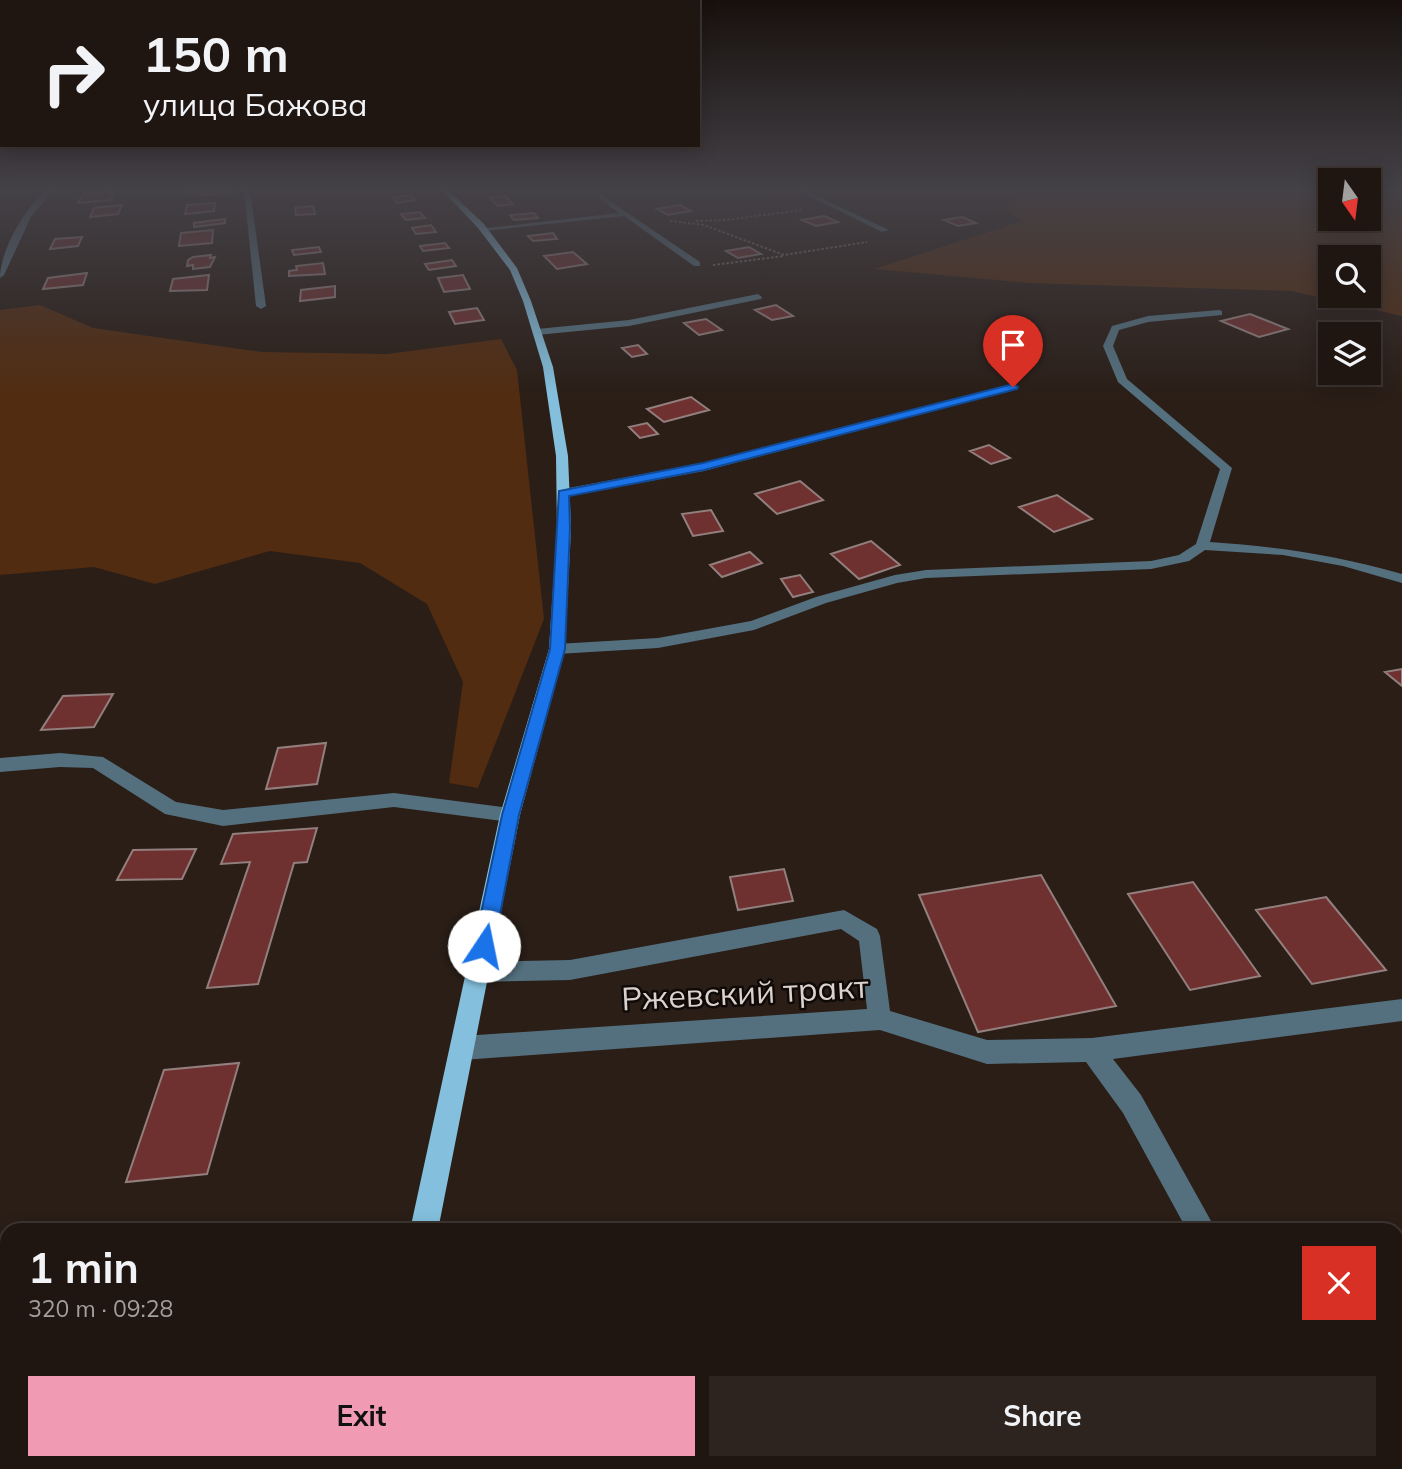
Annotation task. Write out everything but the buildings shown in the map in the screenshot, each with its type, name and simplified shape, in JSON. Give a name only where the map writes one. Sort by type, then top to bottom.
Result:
[{"type":"main road","points":[[426,1223],[510,815],[557,649],[564,528],[562,456],[548,368],[514,270],[505,259]]},
{"type":"street","points":[[0,275],[7,259]]},
{"type":"street","points":[[255,259],[261,306]]},
{"type":"street","points":[[689,259],[697,264]]},
{"type":"street","points":[[537,332],[629,323],[758,297]]},
{"type":"street","points":[[1202,546],[1226,468],[1122,380],[1108,346],[1115,328],[1149,318],[1219,313]]},
{"type":"street","points":[[563,493],[704,467],[1013,387]]},
{"type":"street","points":[[557,649],[658,643],[754,625],[821,600],[895,579],[926,574],[1151,565],[1184,558],[1202,546],[1295,553],[1345,562],[1402,579]]},
{"type":"street","points":[[0,765],[60,761],[97,762],[172,808],[223,818],[394,800],[510,815]]},
{"type":"street","points":[[478,972],[570,970],[844,919],[869,936],[880,1019]]},
{"type":"street","name":"Ржевский тракт","points":[[463,1048],[880,1019],[987,1052],[1092,1050],[1402,1010]]},
{"type":"street","points":[[1092,1050],[1132,1104],[1198,1223]]},
{"type":"path","points":[[697,264],[722,266],[769,259]]},
{"type":"shaded area","points":[[906,259],[1318,259],[1318,297],[1291,291],[1028,283],[874,269]]},
{"type":"shaded area","points":[[1381,259],[1402,259],[1402,316],[1366,308],[1381,308]]},
{"type":"shaded area","points":[[40,305],[93,328],[262,352],[387,354],[501,339],[517,370],[544,619],[478,788],[449,783],[463,682],[427,604],[360,563],[270,551],[155,584],[94,567],[0,575],[0,310]]},
{"type":"route","points":[[484,946],[510,815],[557,649],[564,528],[563,493],[704,467],[1013,387]]}]
